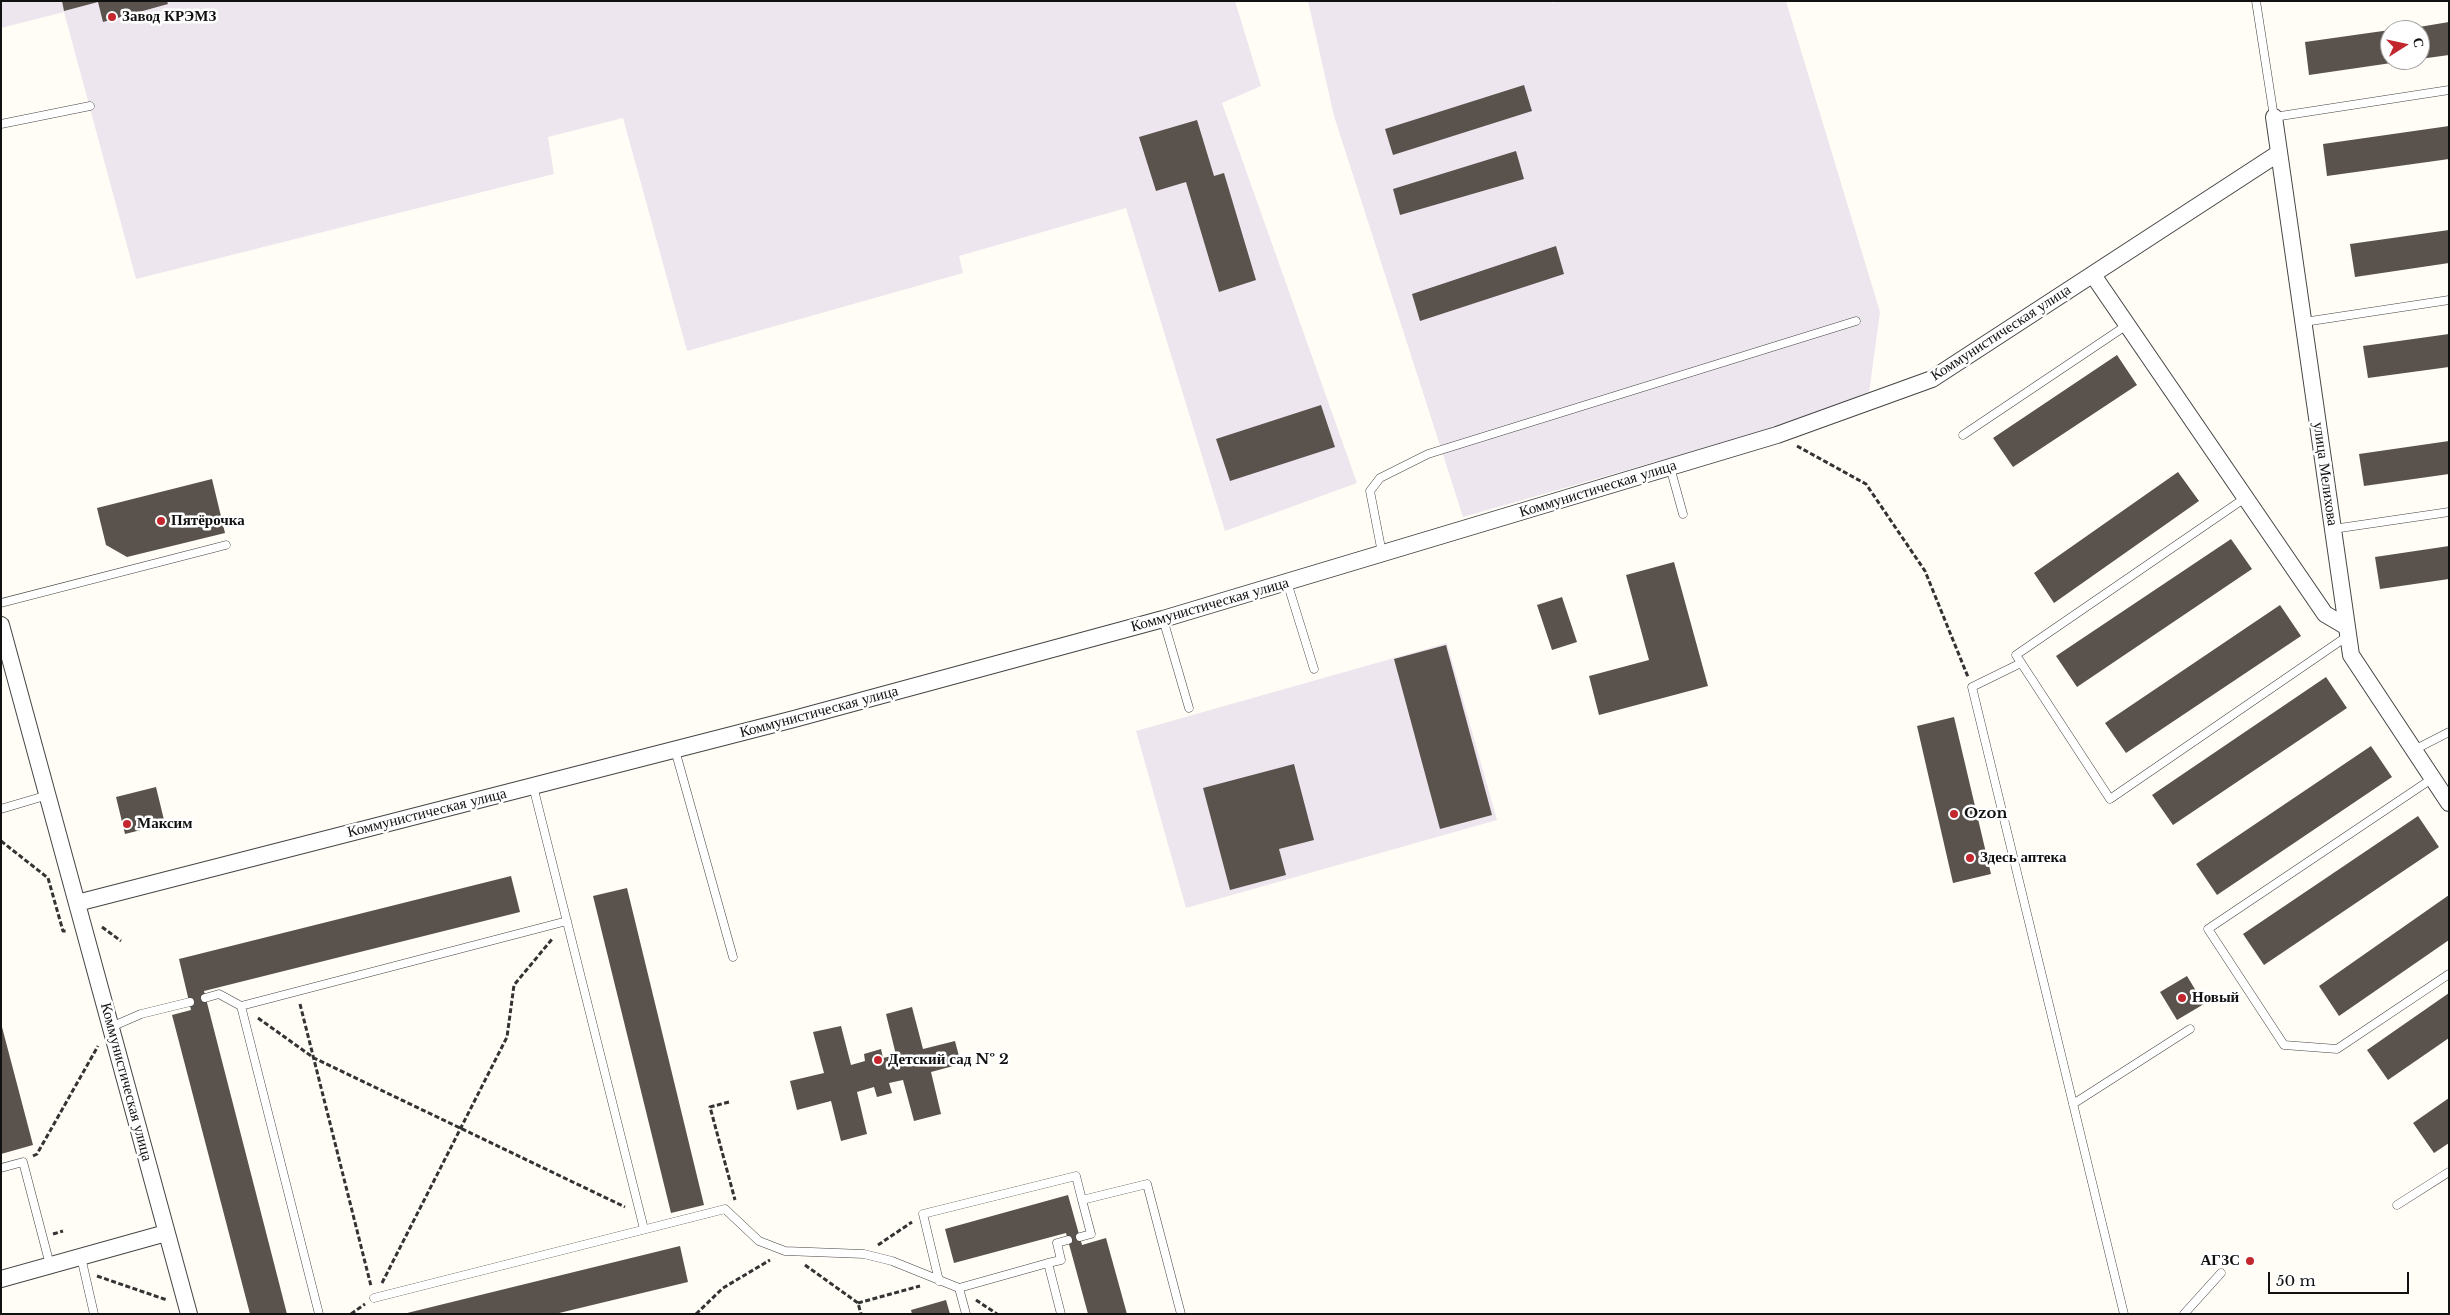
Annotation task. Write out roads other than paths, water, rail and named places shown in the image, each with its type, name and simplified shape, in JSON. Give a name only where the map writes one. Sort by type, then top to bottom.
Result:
[{"type":"street","name":"улица Мелихова","points":[[2274,117],[2352,655],[2449,803]]},
{"type":"street","name":"Коммунистическая улица","points":[[77,903],[675,750],[1163,619],[1777,435],[1932,379],[2279,153]]},
{"type":"street","points":[[2093,275],[2325,614],[2348,631]]},
{"type":"street","name":"Коммунистическая улица","points":[[1,625],[4,646],[48,795],[188,1310]]},
{"type":"street","points":[[1,1279],[50,1266],[82,1265],[166,1232]]},
{"type":"lane","points":[[2256,1],[2274,117],[2449,90]]},
{"type":"lane","points":[[1,124],[90,106]]},
{"type":"lane","points":[[2304,322],[2449,300]]},
{"type":"lane","points":[[1382,553],[1370,491],[1380,478],[1428,454],[1856,321]]},
{"type":"lane","points":[[1963,435],[2127,325]]},
{"type":"lane","points":[[1670,467],[1683,514]]},
{"type":"lane","points":[[2246,498],[2016,656],[2110,799],[2348,631]]},
{"type":"lane","points":[[2333,529],[2449,512]]},
{"type":"lane","points":[[1,603],[226,545]]},
{"type":"lane","points":[[1287,582],[1314,668]]},
{"type":"lane","points":[[1163,619],[1189,708]]},
{"type":"lane","points":[[2020,663],[1972,687],[2124,1314]]},
{"type":"lane","points":[[2414,750],[2449,732]]},
{"type":"lane","points":[[675,750],[733,958]]},
{"type":"lane","points":[[2433,778],[2208,929],[2284,1045],[2337,1049],[2449,974]]},
{"type":"lane","points":[[533,786],[644,1229]]},
{"type":"lane","points":[[1,809],[48,795]]},
{"type":"lane","points":[[205,998],[219,994],[241,1006],[567,921]]},
{"type":"lane","points":[[111,1027],[141,1014],[190,1002]]},
{"type":"lane","points":[[241,1006],[319,1314]]},
{"type":"lane","points":[[2073,1104],[2190,1029]]},
{"type":"lane","points":[[1,1168],[23,1162],[50,1266]]},
{"type":"lane","points":[[2398,1205],[2449,1172]]},
{"type":"lane","points":[[939,1280],[923,1214],[1076,1176],[1091,1234],[1080,1237]]},
{"type":"lane","points":[[1082,1200],[1147,1184],[1181,1314]]},
{"type":"lane","points":[[374,1298],[725,1208],[759,1240],[785,1251],[864,1254],[892,1261],[959,1288],[1061,1260],[1057,1243],[1068,1240]]},
{"type":"lane","points":[[1048,1264],[1061,1314]]},
{"type":"lane","points":[[82,1265],[94,1314]]},
{"type":"lane","points":[[2184,1314],[2221,1273]]},
{"type":"lane","points":[[959,1288],[966,1314]]},
{"type":"place","name":"Завод КРЭМЗ","points":[[112,17]]},
{"type":"place","name":"Пятёрочка","points":[[161,521]]},
{"type":"place","name":"Ozon","points":[[1954,814]]},
{"type":"place","name":"Максим","points":[[127,824]]},
{"type":"place","name":"Здесь аптека","points":[[1970,858]]},
{"type":"place","name":"Новый","points":[[2182,998]]},
{"type":"place","name":"Детский сад № 2","points":[[878,1060]]},
{"type":"place","name":"АГЗС","points":[[2250,1261]]}]
